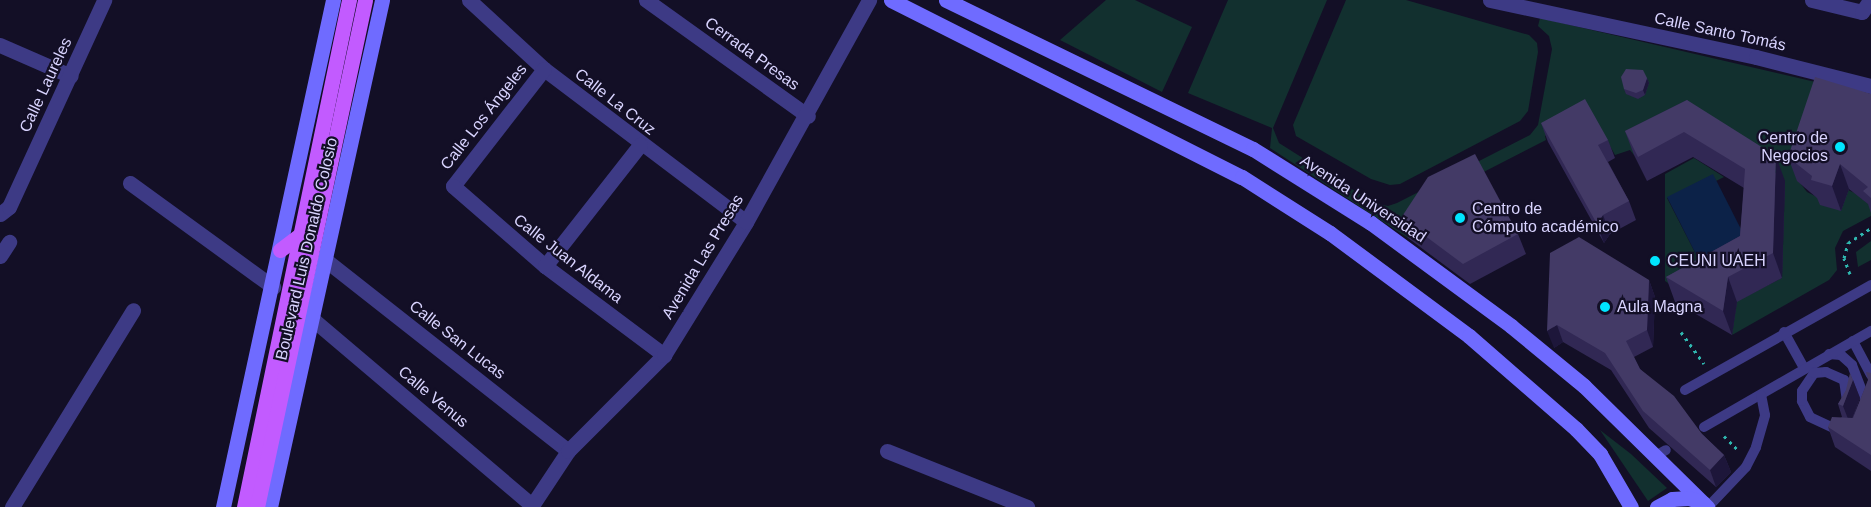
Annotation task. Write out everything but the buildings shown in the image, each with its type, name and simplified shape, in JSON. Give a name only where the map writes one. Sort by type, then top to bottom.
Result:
[{"type":"main road","points":[[320,177],[349,0]]},
{"type":"main road","points":[[244,507],[320,177],[365,0]]},
{"type":"main road","points":[[280,250],[307,236]]},
{"type":"main road","points":[[307,236],[323,258]]},
{"type":"main road","points":[[257,507],[307,236]]},
{"type":"street","name":"Calle Laureles","points":[[0,214],[9,207],[104,0]]},
{"type":"street","name":"Boulevard Luis Donaldo Colosio","points":[[223,507],[273,287],[333,0]]},
{"type":"street","name":"Boulevard Luis Donaldo Colosio","points":[[270,507],[323,258],[382,0]]},
{"type":"street","name":"Calle La Cruz","points":[[469,0],[544,69],[640,145],[746,222]]},
{"type":"street","name":"Cerrada Presas","points":[[646,0],[808,116]]},
{"type":"street","name":"Avenida Las Presas","points":[[532,506],[568,451],[664,355],[808,116],[869,0]]},
{"type":"street","points":[[891,0],[1242,177],[1330,233],[1469,336],[1576,429],[1606,462],[1630,507]]},
{"type":"street","name":"Avenida Universidad","points":[[946,0],[1253,149],[1362,217],[1511,326],[1631,423],[1661,452],[1706,506]]},
{"type":"street","name":"Calle Santo Tomás","points":[[1490,0],[1514,3],[1756,57],[1871,86]]},
{"type":"street","points":[[1812,0],[1862,12],[1870,0]]},
{"type":"street","points":[[0,45],[71,76]]},
{"type":"street","name":"Calle Los Ángeles","points":[[453,186],[458,175],[544,69]]},
{"type":"street","points":[[545,266],[640,145]]},
{"type":"street","points":[[130,183],[273,287]]},
{"type":"street","name":"Calle Juan Aldama","points":[[453,186],[545,266],[664,355]]},
{"type":"street","points":[[0,256],[9,242]]},
{"type":"street","name":"Calle San Lucas","points":[[323,258],[568,451]]},
{"type":"street","points":[[12,507],[133,310]]},
{"type":"street","name":"Calle Venus","points":[[310,317],[532,506]]},
{"type":"street","points":[[887,451],[1026,507]]},
{"type":"street","points":[[1657,507],[1672,499],[1706,506]]},
{"type":"lane","points":[[1685,390],[1784,332],[1871,285]]},
{"type":"lane","points":[[1784,332],[1804,368]]},
{"type":"lane","points":[[1704,427],[1804,368],[1871,332]]},
{"type":"lane","points":[[1853,341],[1871,375]]},
{"type":"lane","points":[[1829,354],[1841,355],[1862,383],[1868,398],[1862,416]]},
{"type":"lane","points":[[1846,407],[1847,387],[1836,374],[1814,374],[1806,381],[1802,401],[1810,417],[1836,432],[1855,433]]},
{"type":"lane","points":[[1706,506],[1746,467],[1756,447],[1765,416],[1761,395]]},
{"type":"path","points":[[1850,274],[1844,258],[1848,243],[1871,228]]},
{"type":"path","points":[[1681,332],[1705,366]]},
{"type":"path","points":[[1724,436],[1737,449]]},
{"type":"green space","points":[[1106,0],[1135,0],[1192,27],[1162,92],[1060,40]]},
{"type":"green space","points":[[1228,0],[1327,0],[1273,128],[1279,143],[1374,203],[1388,206],[1397,203],[1530,135],[1538,125],[1552,49],[1549,36],[1538,26],[1540,18],[1871,95],[1797,179],[1807,192],[1821,199],[1848,190],[1857,194],[1871,206],[1871,216],[1843,231],[1835,248],[1837,270],[1829,280],[1732,335],[1737,301],[1782,278],[1785,181],[1696,125],[1634,155],[1630,150],[1615,155],[1591,112],[1545,136],[1546,140],[1435,197],[1408,238],[1270,148],[1272,128],[1188,93]]},
{"type":"green space","points":[[1346,0],[1406,0],[1529,35],[1537,43],[1538,52],[1528,111],[1520,121],[1400,184],[1390,185],[1371,179],[1296,136],[1293,125]]},
{"type":"green space","points":[[1694,158],[1724,177],[1716,181],[1712,175],[1667,198],[1704,270],[1749,247],[1740,228],[1752,223],[1749,261],[1710,283],[1697,276],[1675,288],[1665,281],[1665,174]]},
{"type":"green space","points":[[1871,241],[1871,260],[1858,267],[1856,252]]},
{"type":"green space","points":[[1600,430],[1631,454],[1667,488],[1648,501]]},
{"type":"water","points":[[1713,174],[1750,247],[1704,270],[1667,197]]},
{"type":"place","name":"Centro de Negocios","points":[[1840,147]]},
{"type":"place","name":"Centro de Cómputo académico","points":[[1460,218]]},
{"type":"place","name":"CEUNI UAEH","points":[[1655,261]]},
{"type":"place","name":"Aula Magna","points":[[1605,307]]}]
